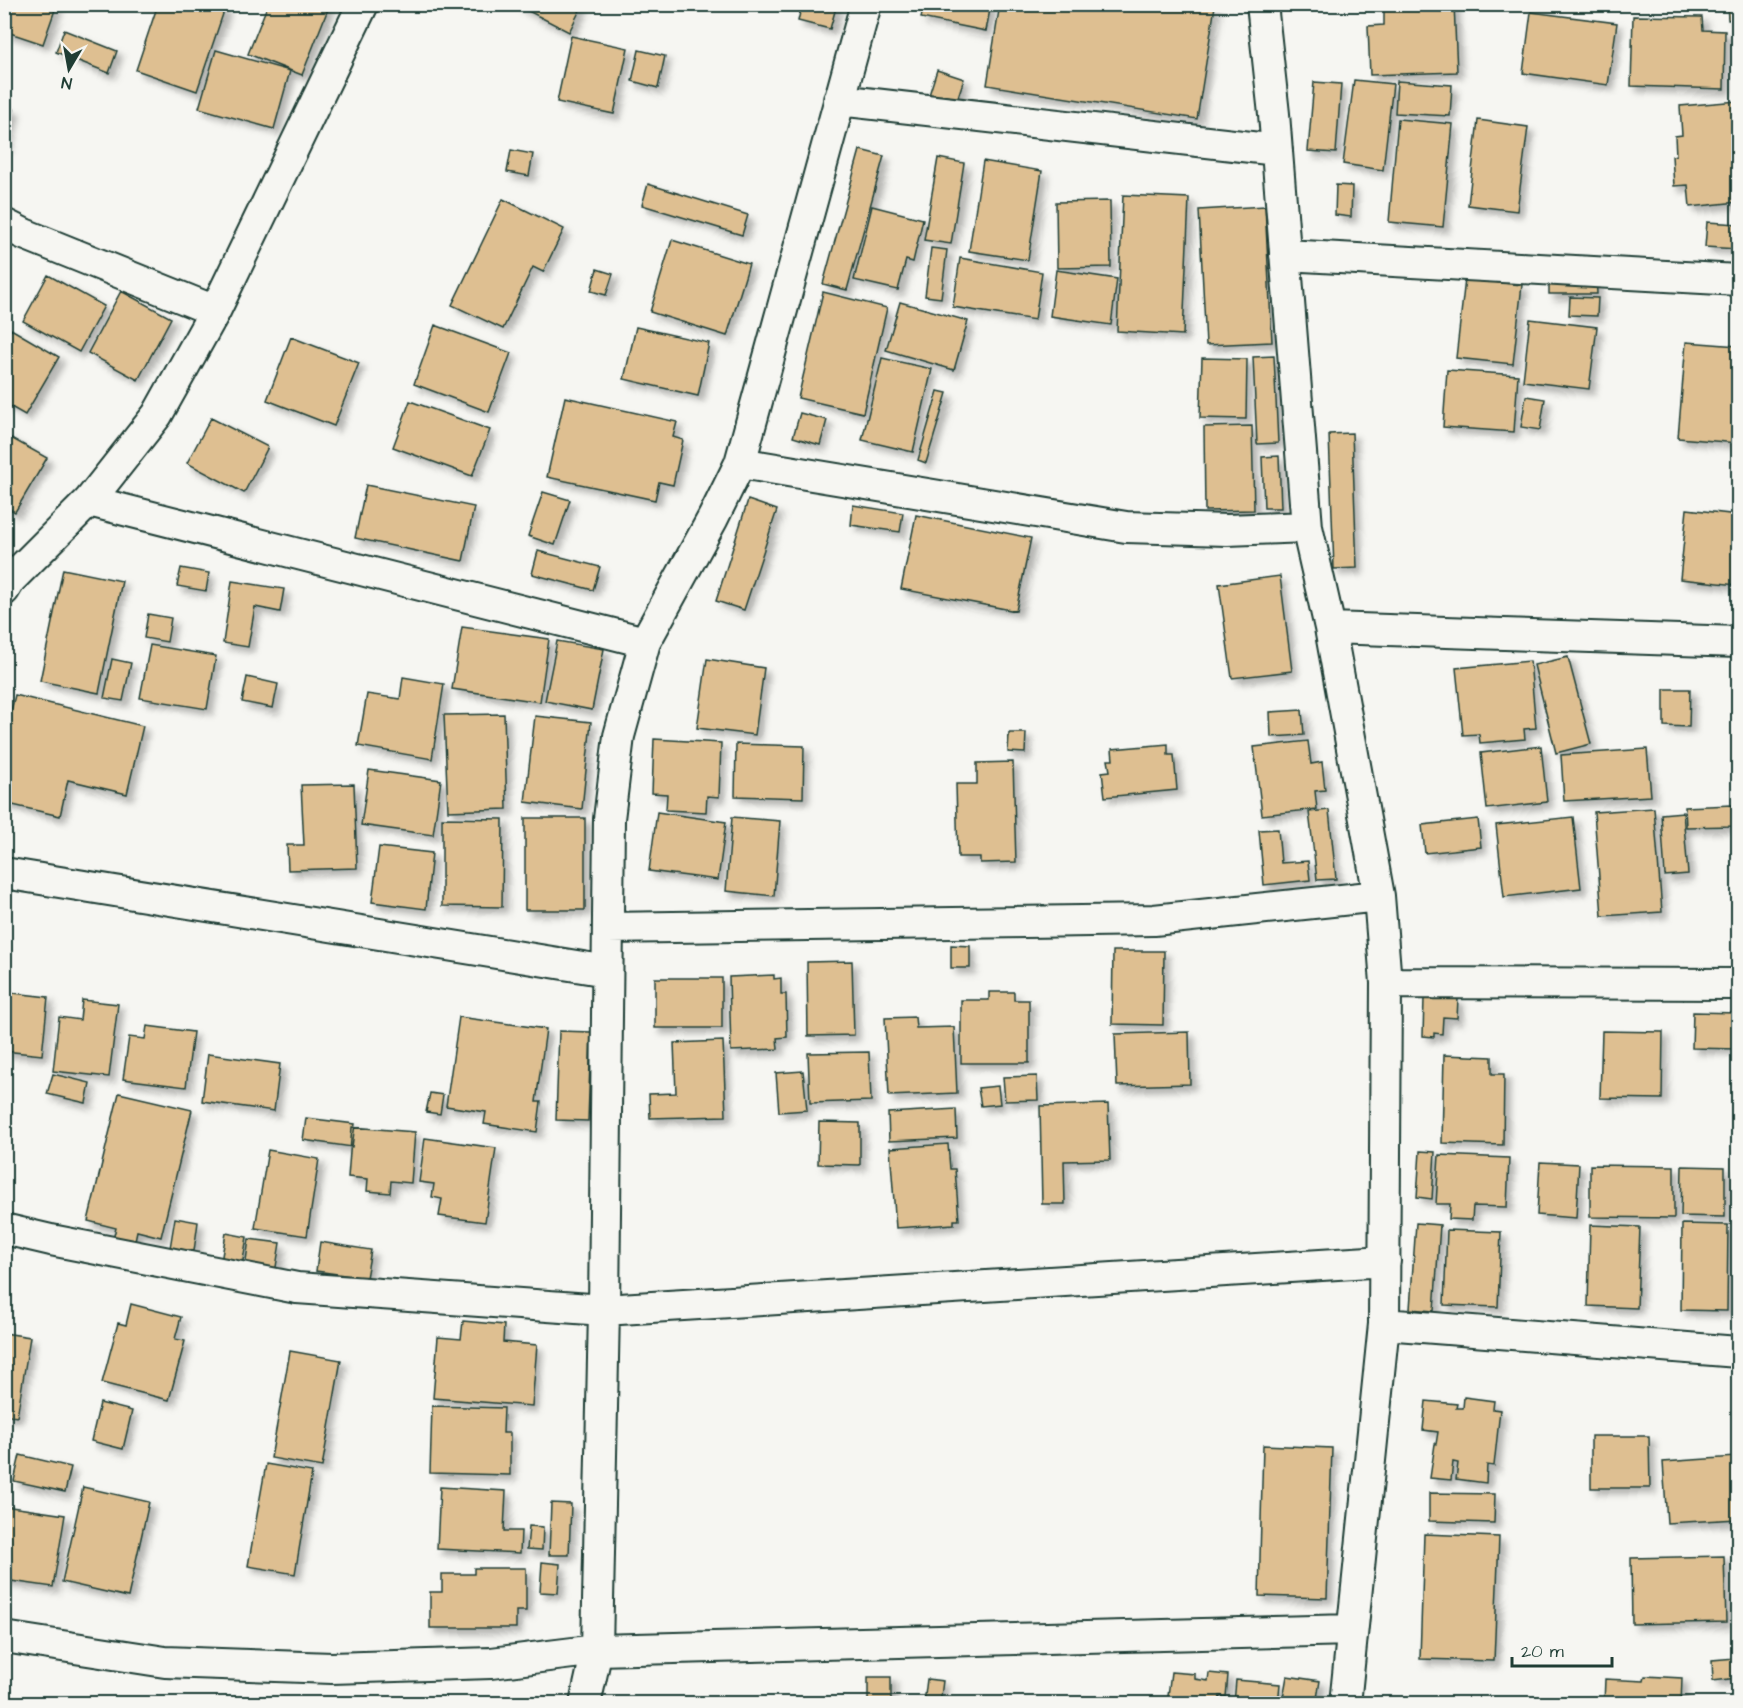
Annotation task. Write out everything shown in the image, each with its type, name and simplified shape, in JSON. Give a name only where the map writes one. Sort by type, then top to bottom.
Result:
[{"type":"street","points":[[6,583],[89,501],[157,415],[215,311],[363,4]]},
{"type":"street","points":[[585,1704],[597,1650],[609,819],[619,736],[645,642],[713,518],[740,463],[866,4]]},
{"type":"street","points":[[1262,4],[1277,150],[1307,527],[1330,628],[1378,896],[1386,983],[1384,1324],[1345,1704]]},
{"type":"street","points":[[839,100],[1277,150]]},
{"type":"street","points":[[4,224],[215,311]]},
{"type":"street","points":[[1285,255],[1738,280]]},
{"type":"street","points":[[740,463],[1126,527],[1227,530],[1307,527]]},
{"type":"street","points":[[89,501],[645,642]]},
{"type":"street","points":[[1330,628],[1738,642]]},
{"type":"street","points":[[4,873],[608,970]]},
{"type":"street","points":[[608,928],[1154,920],[1378,896]]},
{"type":"street","points":[[1386,983],[1738,984]]},
{"type":"street","points":[[4,1229],[297,1288],[603,1310],[1385,1261]]},
{"type":"street","points":[[1384,1324],[1738,1352]]},
{"type":"street","points":[[4,1637],[165,1662],[332,1668],[491,1663],[597,1650],[1352,1630]]},
{"type":"building","points":[[4,4],[57,4],[43,44],[4,31]]},
{"type":"building","points":[[158,4],[215,4],[225,8],[197,91],[136,70]]},
{"type":"building","points":[[268,4],[330,4],[302,75],[248,54]]},
{"type":"building","points":[[515,4],[583,4],[569,32]]},
{"type":"building","points":[[802,4],[837,4],[830,29],[798,21]]},
{"type":"building","points":[[924,4],[991,4],[986,31],[921,18]]},
{"type":"building","points":[[1000,4],[1215,6],[1197,119],[987,85]]},
{"type":"building","points":[[1454,4],[1457,72],[1370,75],[1368,26],[1384,25],[1384,5]]},
{"type":"building","points":[[1727,4],[1738,4],[1738,19],[1728,20]]},
{"type":"building","points":[[1531,12],[1617,23],[1608,85],[1523,73]]},
{"type":"building","points":[[1633,16],[1702,17],[1703,30],[1725,31],[1724,89],[1631,86]]},
{"type":"building","points":[[64,30],[117,51],[109,73],[56,52]]},
{"type":"building","points":[[571,36],[628,48],[614,114],[557,102]]},
{"type":"building","points":[[216,50],[290,71],[274,129],[199,108]]},
{"type":"building","points":[[639,50],[665,56],[658,88],[632,81]]},
{"type":"building","points":[[937,70],[964,79],[956,103],[929,95]]},
{"type":"building","points":[[1354,80],[1393,84],[1383,170],[1343,164]]},
{"type":"building","points":[[1397,81],[1452,85],[1450,116],[1395,113]]},
{"type":"building","points":[[1314,82],[1341,84],[1336,153],[1308,151]]},
{"type":"building","points":[[1738,101],[1738,202],[1690,207],[1688,185],[1674,186],[1672,156],[1676,155],[1675,136],[1682,135],[1680,106]]},
{"type":"building","points":[[4,107],[14,109],[5,148],[4,148]]},
{"type":"building","points":[[1398,119],[1453,124],[1443,227],[1389,222]]},
{"type":"building","points":[[1478,120],[1528,127],[1517,211],[1468,205]]},
{"type":"building","points":[[511,150],[533,154],[529,176],[507,172]]},
{"type":"building","points":[[860,150],[884,156],[847,290],[823,284]]},
{"type":"building","points":[[938,158],[964,163],[951,244],[924,240]]},
{"type":"building","points":[[983,161],[1042,171],[1028,260],[969,251]]},
{"type":"building","points":[[648,184],[748,215],[742,235],[642,205]]},
{"type":"building","points":[[1336,185],[1352,186],[1351,217],[1335,215]]},
{"type":"building","points":[[1123,195],[1189,198],[1183,335],[1117,331]]},
{"type":"building","points":[[503,199],[564,229],[543,272],[533,267],[503,329],[452,305]]},
{"type":"building","points":[[1110,201],[1111,267],[1057,268],[1056,202]]},
{"type":"building","points":[[872,206],[923,219],[913,262],[906,260],[898,290],[854,280]]},
{"type":"building","points":[[1265,206],[1272,342],[1206,345],[1199,210]]},
{"type":"building","points":[[1707,222],[1738,224],[1738,249],[1705,247]]},
{"type":"building","points":[[672,240],[749,264],[727,336],[650,312]]},
{"type":"building","points":[[931,248],[947,250],[941,298],[925,296]]},
{"type":"building","points":[[960,258],[1042,272],[1035,320],[953,307]]},
{"type":"building","points":[[597,269],[613,274],[606,295],[591,291]]},
{"type":"building","points":[[1056,270],[1117,279],[1111,325],[1050,316]]},
{"type":"building","points":[[1596,273],[1597,294],[1549,294],[1549,274]]},
{"type":"building","points":[[48,275],[104,306],[79,352],[23,321]]},
{"type":"building","points":[[1465,279],[1522,285],[1513,364],[1456,358]]},
{"type":"building","points":[[121,291],[171,318],[138,380],[88,353]]},
{"type":"building","points":[[823,292],[887,308],[863,413],[798,398]]},
{"type":"building","points":[[1570,297],[1598,298],[1597,316],[1569,315]]},
{"type":"building","points":[[900,302],[968,321],[954,370],[886,350]]},
{"type":"building","points":[[1530,319],[1597,327],[1589,389],[1523,381]]},
{"type":"building","points":[[435,325],[511,353],[489,412],[414,384]]},
{"type":"building","points":[[636,327],[709,343],[698,396],[624,379]]},
{"type":"building","points":[[11,329],[59,357],[25,415],[4,403],[4,339]]},
{"type":"building","points":[[291,337],[359,363],[334,426],[267,400]]},
{"type":"building","points":[[1686,342],[1738,346],[1738,443],[1678,438]]},
{"type":"building","points":[[1274,356],[1278,443],[1257,444],[1253,357]]},
{"type":"building","points":[[882,358],[932,369],[913,452],[862,440]]},
{"type":"building","points":[[1202,358],[1247,359],[1246,419],[1200,418]]},
{"type":"building","points":[[1447,370],[1518,375],[1514,432],[1443,427]]},
{"type":"building","points":[[938,391],[947,393],[926,463],[918,460]]},
{"type":"building","points":[[1526,396],[1545,399],[1540,430],[1521,427]]},
{"type":"building","points":[[565,397],[677,422],[673,437],[683,440],[673,485],[659,482],[655,500],[547,477]]},
{"type":"building","points":[[410,401],[490,430],[472,476],[393,447]]},
{"type":"building","points":[[800,413],[827,420],[820,445],[793,437]]},
{"type":"building","points":[[211,418],[268,447],[244,493],[187,463]]},
{"type":"building","points":[[1252,426],[1254,510],[1205,511],[1204,427]]},
{"type":"building","points":[[1352,433],[1357,568],[1334,569],[1329,434]]},
{"type":"building","points":[[4,434],[47,458],[15,512],[4,506]]},
{"type":"building","points":[[1279,456],[1281,508],[1264,508],[1262,457]]},
{"type":"building","points":[[366,485],[474,507],[463,561],[355,538]]},
{"type":"building","points":[[543,492],[570,500],[555,545],[528,536]]},
{"type":"building","points":[[748,500],[777,510],[744,610],[716,601]]},
{"type":"building","points":[[853,505],[903,513],[900,532],[851,525]]},
{"type":"building","points":[[1687,509],[1738,515],[1737,585],[1680,579]]},
{"type":"building","points":[[916,515],[1031,538],[1016,611],[901,589]]},
{"type":"building","points":[[538,551],[600,567],[593,590],[532,574]]},
{"type":"building","points":[[181,568],[209,573],[206,591],[177,586]]},
{"type":"building","points":[[63,569],[122,581],[99,693],[40,681]]},
{"type":"building","points":[[1280,576],[1292,671],[1232,678],[1219,584]]},
{"type":"building","points":[[232,581],[284,589],[280,612],[255,607],[248,647],[223,643]]},
{"type":"building","points":[[148,614],[171,618],[167,642],[144,638]]},
{"type":"building","points":[[462,627],[549,639],[540,702],[452,689]]},
{"type":"building","points":[[557,641],[604,649],[592,710],[545,701]]},
{"type":"building","points":[[150,645],[216,656],[207,709],[140,698]]},
{"type":"building","points":[[1568,657],[1591,744],[1556,753],[1534,665]]},
{"type":"building","points":[[112,659],[131,663],[123,701],[104,698]]},
{"type":"building","points":[[707,659],[764,668],[755,735],[697,728]]},
{"type":"building","points":[[1530,661],[1536,728],[1524,729],[1525,739],[1480,743],[1479,734],[1463,735],[1456,668]]},
{"type":"building","points":[[247,677],[278,684],[273,708],[242,702]]},
{"type":"building","points":[[403,677],[444,684],[432,759],[358,746],[367,694],[400,699]]},
{"type":"building","points":[[1664,689],[1690,689],[1689,727],[1664,726]]},
{"type":"building","points":[[15,695],[143,726],[127,794],[68,780],[60,816],[4,803],[4,738]]},
{"type":"building","points":[[1302,710],[1304,735],[1271,737],[1270,712]]},
{"type":"building","points":[[504,714],[507,809],[448,811],[444,715]]},
{"type":"building","points":[[535,716],[591,722],[582,809],[525,802]]},
{"type":"building","points":[[1009,733],[1026,733],[1025,753],[1008,752]]},
{"type":"building","points":[[654,739],[721,743],[719,797],[707,796],[706,812],[666,810],[667,794],[652,793]]},
{"type":"building","points":[[1308,741],[1311,764],[1322,762],[1325,790],[1315,791],[1317,809],[1262,815],[1254,747]]},
{"type":"building","points":[[736,744],[804,746],[803,798],[735,796]]},
{"type":"building","points":[[1168,744],[1168,755],[1174,755],[1177,790],[1105,797],[1102,772],[1110,771],[1108,760],[1113,760],[1112,749]]},
{"type":"building","points":[[1541,746],[1547,802],[1487,809],[1481,753]]},
{"type":"building","points":[[1647,749],[1651,796],[1564,801],[1561,755]]},
{"type":"building","points":[[1013,762],[1016,862],[980,863],[980,857],[958,857],[956,784],[977,784],[977,763]]},
{"type":"building","points":[[369,770],[441,780],[433,835],[361,825]]},
{"type":"building","points":[[354,784],[357,868],[288,870],[287,845],[304,845],[301,785]]},
{"type":"building","points":[[1732,805],[1733,826],[1686,827],[1685,807]]},
{"type":"building","points":[[1654,808],[1662,912],[1602,916],[1594,812]]},
{"type":"building","points":[[1329,810],[1336,879],[1317,880],[1309,812]]},
{"type":"building","points":[[657,812],[726,822],[718,880],[649,871]]},
{"type":"building","points":[[1683,812],[1688,874],[1665,876],[1661,814]]},
{"type":"building","points":[[732,817],[780,821],[774,896],[726,891]]},
{"type":"building","points":[[1573,817],[1581,888],[1504,897],[1496,825]]},
{"type":"building","points":[[442,818],[503,819],[502,907],[442,906]]},
{"type":"building","points":[[525,818],[585,818],[585,910],[525,910]]},
{"type":"building","points":[[1478,819],[1481,847],[1425,853],[1422,825]]},
{"type":"building","points":[[1278,829],[1281,863],[1308,861],[1310,880],[1264,885],[1259,830]]},
{"type":"building","points":[[379,847],[432,853],[426,909],[372,902]]},
{"type":"building","points":[[951,945],[970,946],[970,968],[951,968]]},
{"type":"building","points":[[1113,951],[1164,951],[1163,1025],[1112,1024]]},
{"type":"building","points":[[852,961],[854,1035],[808,1036],[807,962]]},
{"type":"building","points":[[774,975],[774,979],[781,978],[781,994],[786,994],[787,1037],[777,1038],[778,1049],[731,1051],[729,977]]},
{"type":"building","points":[[655,978],[722,978],[722,1028],[655,1028]]},
{"type":"building","points":[[4,992],[48,997],[42,1055],[4,1051]]},
{"type":"building","points":[[989,992],[1014,992],[1014,1000],[1029,1000],[1029,1063],[961,1063],[961,1000],[989,1000]]},
{"type":"building","points":[[1424,998],[1458,999],[1457,1018],[1443,1017],[1442,1034],[1434,1033],[1434,1037],[1423,1036]]},
{"type":"building","points":[[82,1000],[118,1004],[109,1077],[53,1071],[59,1017],[80,1020]]},
{"type":"building","points":[[1693,1012],[1738,1013],[1738,1049],[1692,1048]]},
{"type":"building","points":[[459,1017],[546,1029],[536,1102],[541,1102],[537,1132],[484,1124],[486,1112],[446,1106]]},
{"type":"building","points":[[915,1017],[916,1028],[954,1027],[957,1093],[889,1096],[885,1018]]},
{"type":"building","points":[[147,1026],[193,1032],[186,1087],[123,1079],[129,1037],[145,1039]]},
{"type":"building","points":[[559,1031],[591,1032],[588,1121],[556,1120]]},
{"type":"building","points":[[1602,1031],[1663,1032],[1662,1099],[1600,1098]]},
{"type":"building","points":[[1189,1032],[1190,1084],[1117,1086],[1115,1034]]},
{"type":"building","points":[[723,1041],[726,1116],[650,1118],[649,1094],[676,1093],[674,1043]]},
{"type":"building","points":[[869,1052],[871,1101],[810,1103],[808,1053]]},
{"type":"building","points":[[208,1054],[280,1064],[274,1111],[202,1101]]},
{"type":"building","points":[[1444,1055],[1492,1057],[1492,1074],[1504,1074],[1503,1145],[1442,1143]]},
{"type":"building","points":[[803,1071],[807,1110],[779,1112],[776,1073]]},
{"type":"building","points":[[53,1074],[90,1083],[86,1103],[47,1094]]},
{"type":"building","points":[[1037,1076],[1038,1100],[1005,1101],[1003,1077]]},
{"type":"building","points":[[998,1086],[1000,1104],[981,1106],[978,1088]]},
{"type":"building","points":[[119,1093],[192,1110],[161,1237],[137,1231],[134,1245],[113,1239],[116,1228],[88,1221]]},
{"type":"building","points":[[430,1093],[443,1095],[440,1114],[426,1112]]},
{"type":"building","points":[[1108,1104],[1110,1160],[1064,1161],[1065,1204],[1042,1204],[1040,1106]]},
{"type":"building","points":[[956,1109],[957,1138],[889,1141],[888,1113]]},
{"type":"building","points":[[306,1118],[355,1124],[352,1147],[303,1140]]},
{"type":"building","points":[[819,1122],[860,1123],[860,1165],[818,1164]]},
{"type":"building","points":[[352,1127],[415,1132],[411,1183],[391,1181],[390,1193],[367,1191],[368,1179],[348,1177]]},
{"type":"building","points":[[425,1138],[496,1148],[485,1222],[439,1216],[442,1199],[432,1197],[434,1184],[419,1182]]},
{"type":"building","points":[[948,1144],[950,1169],[955,1169],[959,1220],[954,1220],[954,1224],[896,1228],[890,1148]]},
{"type":"building","points":[[268,1150],[319,1159],[307,1236],[255,1228]]},
{"type":"building","points":[[1420,1151],[1435,1152],[1432,1199],[1417,1197]]},
{"type":"building","points":[[1439,1155],[1509,1158],[1507,1207],[1473,1206],[1472,1220],[1449,1219],[1450,1204],[1436,1204]]},
{"type":"building","points":[[1540,1162],[1579,1164],[1576,1218],[1537,1215]]},
{"type":"building","points":[[1590,1165],[1674,1166],[1674,1218],[1590,1217]]},
{"type":"building","points":[[1682,1166],[1725,1167],[1725,1217],[1681,1216]]},
{"type":"building","points":[[175,1218],[198,1222],[194,1251],[170,1248]]},
{"type":"building","points":[[1416,1223],[1440,1225],[1434,1311],[1410,1309]]},
{"type":"building","points":[[1682,1224],[1728,1225],[1727,1311],[1681,1310]]},
{"type":"building","points":[[1590,1225],[1640,1227],[1637,1308],[1588,1306]]},
{"type":"building","points":[[1447,1230],[1501,1232],[1498,1307],[1444,1305]]},
{"type":"building","points":[[226,1233],[247,1237],[242,1266],[221,1262]]},
{"type":"building","points":[[249,1239],[280,1243],[275,1273],[245,1268]]},
{"type":"building","points":[[320,1242],[371,1250],[366,1278],[316,1271]]},
{"type":"building","points":[[131,1304],[181,1317],[175,1339],[185,1341],[169,1400],[102,1383],[118,1323],[126,1325]]},
{"type":"building","points":[[463,1321],[504,1325],[503,1342],[537,1345],[532,1406],[433,1398],[438,1337],[461,1339]]},
{"type":"building","points":[[4,1333],[30,1337],[17,1417],[4,1415]]},
{"type":"building","points":[[290,1351],[341,1360],[322,1467],[271,1458]]},
{"type":"building","points":[[1734,1375],[1738,1375],[1738,1400],[1733,1400]]},
{"type":"building","points":[[1464,1397],[1494,1401],[1493,1409],[1500,1410],[1494,1466],[1487,1465],[1486,1483],[1456,1479],[1458,1463],[1453,1462],[1451,1480],[1430,1478],[1438,1432],[1423,1430],[1426,1401],[1457,1404],[1456,1408],[1463,1408]]},
{"type":"building","points":[[100,1403],[132,1411],[123,1449],[91,1441]]},
{"type":"building","points":[[432,1406],[504,1408],[503,1433],[510,1433],[510,1475],[430,1473]]},
{"type":"building","points":[[1591,1436],[1649,1436],[1650,1488],[1591,1488]]},
{"type":"building","points":[[1263,1445],[1332,1448],[1327,1598],[1259,1596]]},
{"type":"building","points":[[20,1455],[71,1467],[65,1492],[14,1481]]},
{"type":"building","points":[[1736,1457],[1738,1519],[1667,1523],[1663,1462]]},
{"type":"building","points":[[266,1464],[312,1472],[295,1574],[248,1566]]},
{"type":"building","points":[[83,1487],[149,1502],[128,1597],[62,1582]]},
{"type":"building","points":[[440,1487],[506,1491],[504,1531],[521,1531],[520,1553],[437,1549]]},
{"type":"building","points":[[1429,1493],[1495,1494],[1494,1523],[1429,1521]]},
{"type":"building","points":[[551,1503],[571,1504],[569,1555],[549,1555]]},
{"type":"building","points":[[4,1506],[65,1515],[53,1587],[4,1580]]},
{"type":"building","points":[[529,1526],[543,1527],[542,1550],[527,1549]]},
{"type":"building","points":[[1424,1534],[1499,1537],[1494,1661],[1420,1659]]},
{"type":"building","points":[[1724,1556],[1726,1622],[1632,1624],[1631,1558]]},
{"type":"building","points":[[542,1562],[560,1564],[558,1593],[540,1592]]},
{"type":"building","points":[[474,1568],[526,1568],[526,1611],[516,1611],[516,1628],[430,1628],[430,1592],[442,1592],[442,1574],[474,1574]]},
{"type":"building","points":[[1735,1658],[1737,1678],[1713,1681],[1712,1660]]},
{"type":"building","points":[[1171,1672],[1195,1674],[1195,1679],[1208,1681],[1209,1673],[1228,1675],[1226,1697],[1220,1696],[1219,1704],[1167,1704]]},
{"type":"building","points":[[1287,1676],[1320,1681],[1316,1704],[1282,1704]]},
{"type":"building","points":[[1645,1676],[1682,1678],[1681,1704],[1604,1704],[1605,1679],[1644,1681]]},
{"type":"building","points":[[868,1677],[891,1677],[891,1704],[868,1704]]},
{"type":"building","points":[[927,1679],[943,1681],[940,1704],[924,1704]]},
{"type":"building","points":[[1236,1680],[1280,1684],[1278,1704],[1234,1704]]}]
